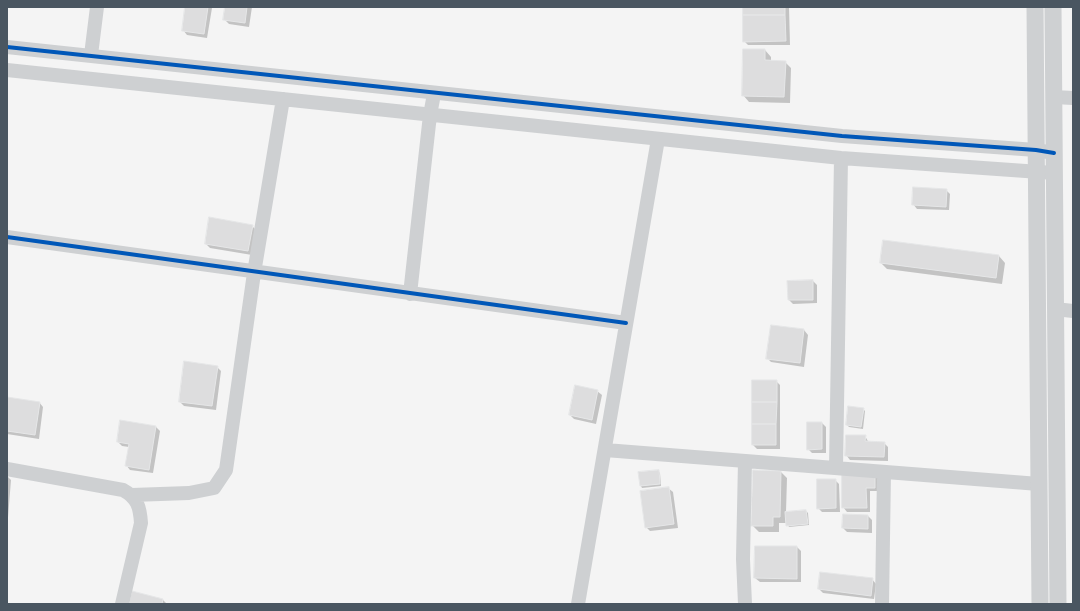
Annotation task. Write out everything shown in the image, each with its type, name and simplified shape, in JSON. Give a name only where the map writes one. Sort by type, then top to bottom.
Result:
[{"type":"street","points":[[91,55],[97,7]]},
{"type":"street","points":[[1035,7],[1040,604]]},
{"type":"street","points":[[1053,7],[1058,604]]},
{"type":"street","points":[[7,47],[91,55],[434,94],[842,136],[1036,150],[1054,153]]},
{"type":"street","points":[[7,70],[840,158],[1054,173]]},
{"type":"street","points":[[410,294],[430,114],[434,94]]},
{"type":"street","points":[[1054,97],[1073,98]]},
{"type":"street","points":[[132,495],[189,493],[214,488],[226,470],[254,273],[283,99]]},
{"type":"street","points":[[578,604],[658,139]]},
{"type":"street","points":[[836,468],[840,158]]},
{"type":"street","points":[[7,237],[254,273],[626,323]]},
{"type":"street","points":[[1055,309],[1073,310]]},
{"type":"street","points":[[604,450],[1039,484]]},
{"type":"street","points":[[745,461],[743,559],[745,604]]},
{"type":"street","points":[[7,470],[123,490],[132,495],[141,511],[141,524],[122,604]]},
{"type":"street","points":[[882,604],[884,472]]},
{"type":"building","points":[[185,7],[208,7],[204,34],[182,31]]},
{"type":"building","points":[[225,7],[247,7],[245,23],[223,20]]},
{"type":"building","points":[[743,7],[785,7],[785,15],[743,15]]},
{"type":"building","points":[[743,15],[785,15],[786,41],[743,42]]},
{"type":"building","points":[[743,49],[765,49],[765,60],[786,61],[784,97],[742,96]]},
{"type":"building","points":[[913,187],[947,189],[946,207],[912,205]]},
{"type":"building","points":[[209,217],[253,225],[248,251],[205,244]]},
{"type":"building","points":[[883,240],[999,255],[996,278],[880,263]]},
{"type":"building","points":[[813,280],[813,300],[788,300],[787,281]]},
{"type":"building","points":[[771,325],[804,329],[800,363],[766,359]]},
{"type":"building","points":[[184,361],[218,366],[212,406],[179,402]]},
{"type":"building","points":[[752,380],[777,380],[777,402],[752,402]]},
{"type":"building","points":[[575,385],[598,390],[592,420],[569,415]]},
{"type":"building","points":[[7,397],[40,402],[35,435],[7,431]]},
{"type":"building","points":[[752,402],[777,402],[776,424],[752,424]]},
{"type":"building","points":[[848,406],[864,408],[861,427],[846,425]]},
{"type":"building","points":[[120,420],[156,426],[149,470],[125,466],[129,444],[117,442]]},
{"type":"building","points":[[807,422],[822,422],[822,449],[807,450]]},
{"type":"building","points":[[752,424],[776,424],[776,445],[752,445]]},
{"type":"building","points":[[846,435],[866,435],[865,441],[885,442],[884,457],[845,456]]},
{"type":"building","points":[[659,470],[660,484],[640,486],[638,472]]},
{"type":"building","points":[[753,470],[781,471],[780,517],[773,517],[773,526],[751,526]]},
{"type":"building","points":[[842,473],[875,473],[875,488],[866,488],[867,508],[842,508]]},
{"type":"building","points":[[817,479],[836,479],[836,508],[817,509]]},
{"type":"building","points":[[669,487],[674,524],[645,528],[640,491]]},
{"type":"building","points":[[806,510],[808,524],[786,526],[785,512]]},
{"type":"building","points":[[843,514],[868,515],[868,529],[842,528]]},
{"type":"building","points":[[755,546],[797,546],[797,579],[754,578]]},
{"type":"building","points":[[820,572],[873,578],[871,596],[818,589]]},
{"type":"building","points":[[132,591],[163,599],[162,604],[129,604]]},
{"type":"cycle path","points":[[7,47],[842,136],[1036,150],[1054,153]]},
{"type":"cycle path","points":[[7,237],[626,323]]}]
